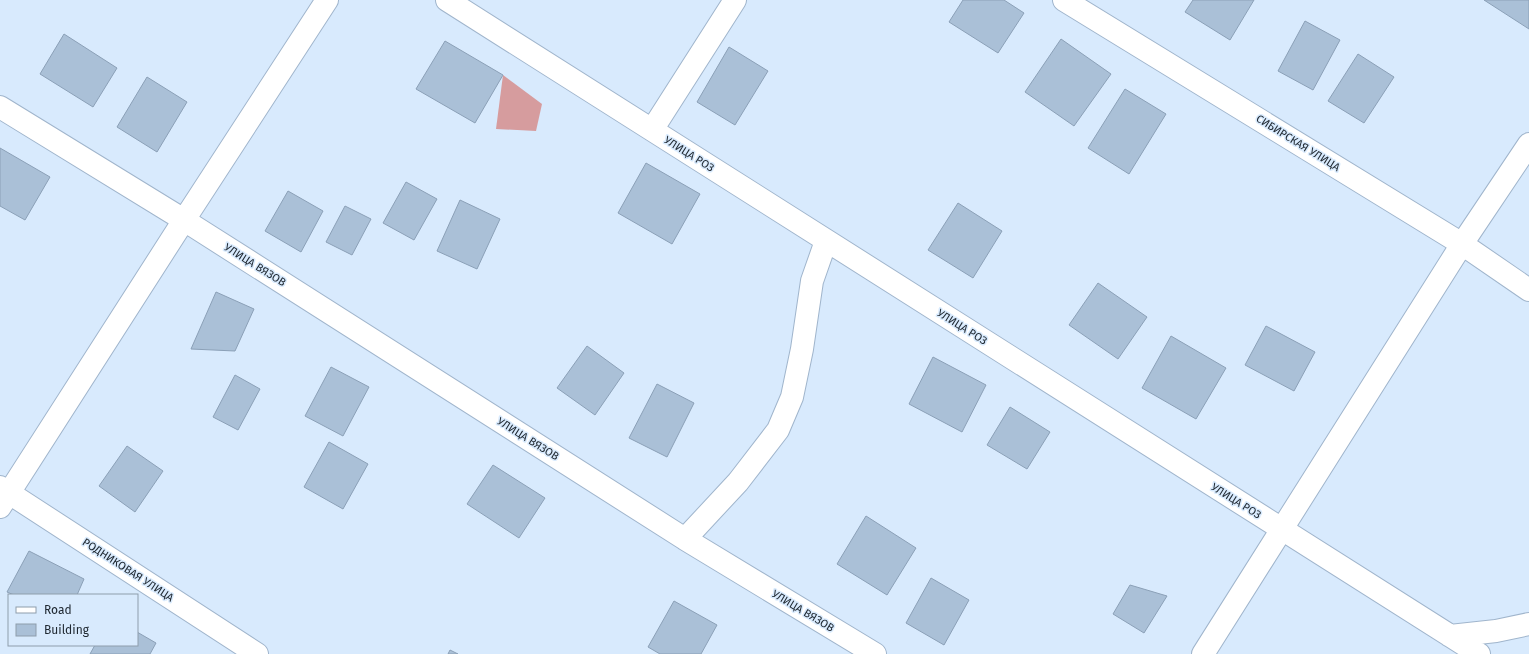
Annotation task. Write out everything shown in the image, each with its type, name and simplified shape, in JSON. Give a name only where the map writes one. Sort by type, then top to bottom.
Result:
[{"type":"street","points":[[3,496],[327,0]]},
{"type":"street","name":"УЛИЦА РОЗ","points":[[447,0],[1479,654]]},
{"type":"street","points":[[652,130],[735,0]]},
{"type":"street","name":"СИБИРСКАЯ УЛИЦА","points":[[1064,0],[1462,244],[1529,290]]},
{"type":"street","name":"УЛИЦА ВЯЗОВ","points":[[0,107],[184,220],[685,539],[875,654]]},
{"type":"street","points":[[1203,654],[1462,244],[1529,144]]},
{"type":"street","points":[[685,539],[738,482],[778,430],[792,397],[802,349],[812,281],[826,241]]},
{"type":"street","name":"РОДНИКОВАЯ УЛИЦА","points":[[3,496],[256,654]]},
{"type":"street","points":[[1450,636],[1496,631],[1529,624]]},
{"type":"shaded area","points":[[503,75],[542,104],[536,131],[496,129]]},
{"type":"building","points":[[963,0],[1004,0],[1024,13],[998,53],[949,22]]},
{"type":"building","points":[[1193,0],[1254,0],[1230,40],[1185,12]]},
{"type":"building","points":[[1484,0],[1529,0],[1529,29]]},
{"type":"building","points":[[1305,21],[1340,40],[1313,90],[1278,71]]},
{"type":"building","points":[[64,34],[117,68],[93,107],[40,74]]},
{"type":"building","points":[[1061,39],[1111,74],[1074,126],[1025,92]]},
{"type":"building","points":[[445,41],[503,75],[475,123],[416,89]]},
{"type":"building","points":[[729,47],[768,71],[735,125],[697,102]]},
{"type":"building","points":[[1358,54],[1394,77],[1364,123],[1328,101]]},
{"type":"building","points":[[147,77],[187,102],[157,152],[117,127]]},
{"type":"building","points":[[1125,89],[1166,114],[1129,174],[1088,148]]},
{"type":"building","points":[[0,148],[50,177],[25,220],[0,206]]},
{"type":"building","points":[[646,163],[700,194],[672,244],[618,213]]},
{"type":"building","points":[[406,182],[437,199],[414,240],[383,223]]},
{"type":"building","points":[[288,191],[323,211],[301,252],[265,231]]},
{"type":"building","points":[[460,200],[500,219],[477,269],[437,251]]},
{"type":"building","points":[[958,203],[1002,231],[973,278],[928,250]]},
{"type":"building","points":[[345,206],[371,219],[352,255],[326,242]]},
{"type":"building","points":[[1098,283],[1147,317],[1118,359],[1069,325]]},
{"type":"building","points":[[216,292],[254,309],[235,351],[191,349]]},
{"type":"building","points":[[1266,326],[1315,352],[1294,391],[1245,365]]},
{"type":"building","points":[[1171,336],[1226,368],[1196,419],[1142,388]]},
{"type":"building","points":[[587,346],[624,373],[595,415],[557,388]]},
{"type":"building","points":[[933,357],[986,385],[962,432],[909,404]]},
{"type":"building","points":[[331,367],[369,387],[343,436],[305,416]]},
{"type":"building","points":[[235,375],[260,389],[238,430],[213,417]]},
{"type":"building","points":[[657,384],[694,403],[667,457],[629,438]]},
{"type":"building","points":[[1010,407],[1050,432],[1027,469],[987,445]]},
{"type":"building","points":[[329,442],[368,464],[343,509],[304,487]]},
{"type":"building","points":[[127,446],[163,471],[135,512],[99,486]]},
{"type":"building","points":[[493,465],[545,498],[519,538],[467,504]]},
{"type":"building","points":[[866,516],[916,548],[887,595],[837,564]]},
{"type":"building","points":[[29,551],[84,579],[77,594],[12,594],[7,592]]},
{"type":"building","points":[[931,578],[969,600],[944,645],[906,623]]},
{"type":"building","points":[[1130,585],[1167,596],[1144,633],[1113,614]]},
{"type":"building","points":[[674,601],[717,625],[701,654],[660,654],[648,647]]},
{"type":"building","points":[[138,633],[156,643],[150,654],[90,654],[94,646],[138,646]]},
{"type":"building","points":[[450,650],[458,654],[448,654]]}]
